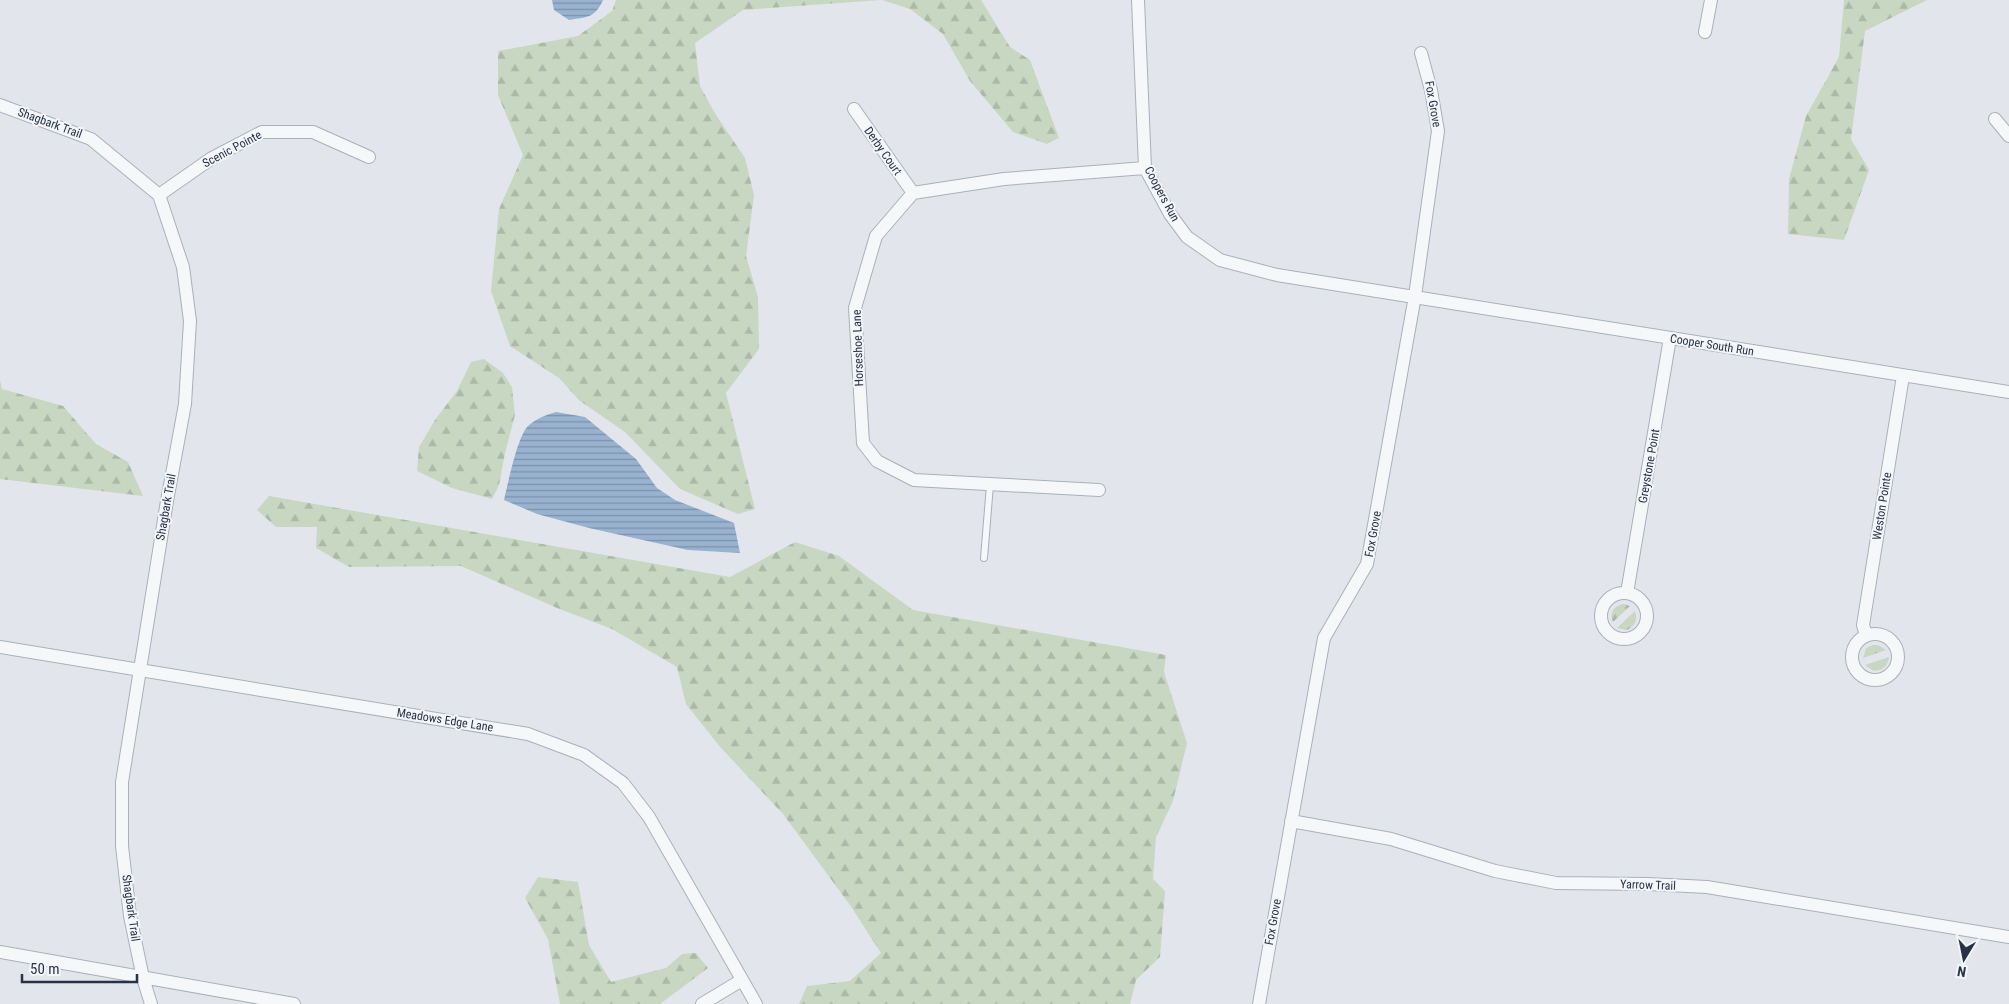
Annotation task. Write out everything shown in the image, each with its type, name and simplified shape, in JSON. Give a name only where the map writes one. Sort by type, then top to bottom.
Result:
[{"type":"street","name":"Coopers Run","points":[[1138,0],[1145,168],[1170,214],[1187,237],[1220,260],[1277,275],[1415,296]]},
{"type":"street","points":[[1705,32],[1711,0]]},
{"type":"street","name":"Fox Grove","points":[[1258,1004],[1324,638],[1367,564],[1415,296],[1438,131],[1431,90],[1421,53]]},
{"type":"street","name":"Shagbark Trail","points":[[0,105],[91,139],[159,195],[183,267],[190,321],[184,404],[122,782],[122,837],[130,916],[143,978],[151,1004]]},
{"type":"street","name":"Derby Court","points":[[854,109],[913,193]]},
{"type":"street","points":[[1995,119],[2009,136]]},
{"type":"street","name":"Scenic Pointe","points":[[159,195],[212,158],[262,132],[313,132],[369,158]]},
{"type":"street","points":[[913,193],[1004,179],[1145,168]]},
{"type":"street","name":"Horseshoe Lane","points":[[913,193],[876,236],[855,308],[863,442],[877,461],[914,480],[1099,490]]},
{"type":"street","name":"Cooper South Run","points":[[1415,296],[2009,392]]},
{"type":"street","name":"Greystone Point","points":[[1627,594],[1670,338]]},
{"type":"street","name":"Weston Pointe","points":[[1866,636],[1863,625],[1904,376]]},
{"type":"street","name":"Meadows Edge Lane","points":[[0,647],[528,734],[584,756],[623,783],[649,817],[756,1004]]},
{"type":"street","name":"Yarrow Trail","points":[[1291,821],[1391,839],[1495,871],[1556,883],[1707,887],[2009,937]]},
{"type":"street","points":[[0,952],[294,1004]]},
{"type":"street","points":[[702,1004],[742,980]]},
{"type":"lane","points":[[984,558],[990,485]]},
{"type":"green space","points":[[616,0],[881,0],[743,10],[695,43],[700,86],[716,115],[745,158],[754,195],[746,256],[758,297],[759,349],[726,393],[755,509],[738,514],[680,489],[625,432],[580,401],[559,378],[510,346],[491,291],[499,209],[523,155],[498,95],[498,51],[578,36],[612,11]]},
{"type":"green space","points":[[882,0],[981,0],[1010,47],[1030,60],[1059,138],[1047,144],[1013,132],[970,81],[943,34],[910,9]]},
{"type":"green space","points":[[1844,0],[1927,0],[1865,31],[1851,139],[1869,170],[1844,240],[1788,234],[1789,179],[1806,116],[1839,57]]},
{"type":"green space","points":[[484,359],[503,373],[512,387],[515,415],[499,485],[492,499],[452,488],[417,471],[419,447],[435,420],[457,391],[471,362]]},
{"type":"green space","points":[[0,380],[2,389],[63,406],[96,444],[128,462],[143,496],[0,479]]},
{"type":"green space","points":[[269,496],[730,577],[795,542],[839,556],[913,610],[1166,655],[1164,672],[1187,743],[1173,801],[1156,837],[1153,879],[1165,891],[1160,957],[1136,980],[1130,1004],[799,1004],[807,986],[850,981],[881,953],[850,905],[783,814],[721,748],[686,704],[677,667],[612,629],[557,608],[461,566],[349,567],[316,548],[317,527],[276,527],[257,510]]},
{"type":"green space","points":[[1624,604],[1630,606],[1613,622],[1613,610]]},
{"type":"green space","points":[[1635,611],[1636,619],[1632,626],[1627,630],[1617,628]]},
{"type":"green space","points":[[1878,645],[1886,650],[1863,658],[1866,648]]},
{"type":"green space","points":[[1889,657],[1885,667],[1880,670],[1874,671],[1865,665]]},
{"type":"green space","points":[[538,877],[578,882],[589,945],[611,982],[666,968],[682,954],[696,953],[708,968],[660,1004],[560,1004],[548,939],[525,898]]},
{"type":"water","points":[[552,0],[603,0],[597,10],[590,16],[569,20],[554,10]]},
{"type":"water","points":[[556,412],[585,417],[636,459],[657,488],[675,500],[734,523],[740,553],[688,550],[589,528],[537,514],[504,500],[513,461],[524,432],[534,421]]}]
